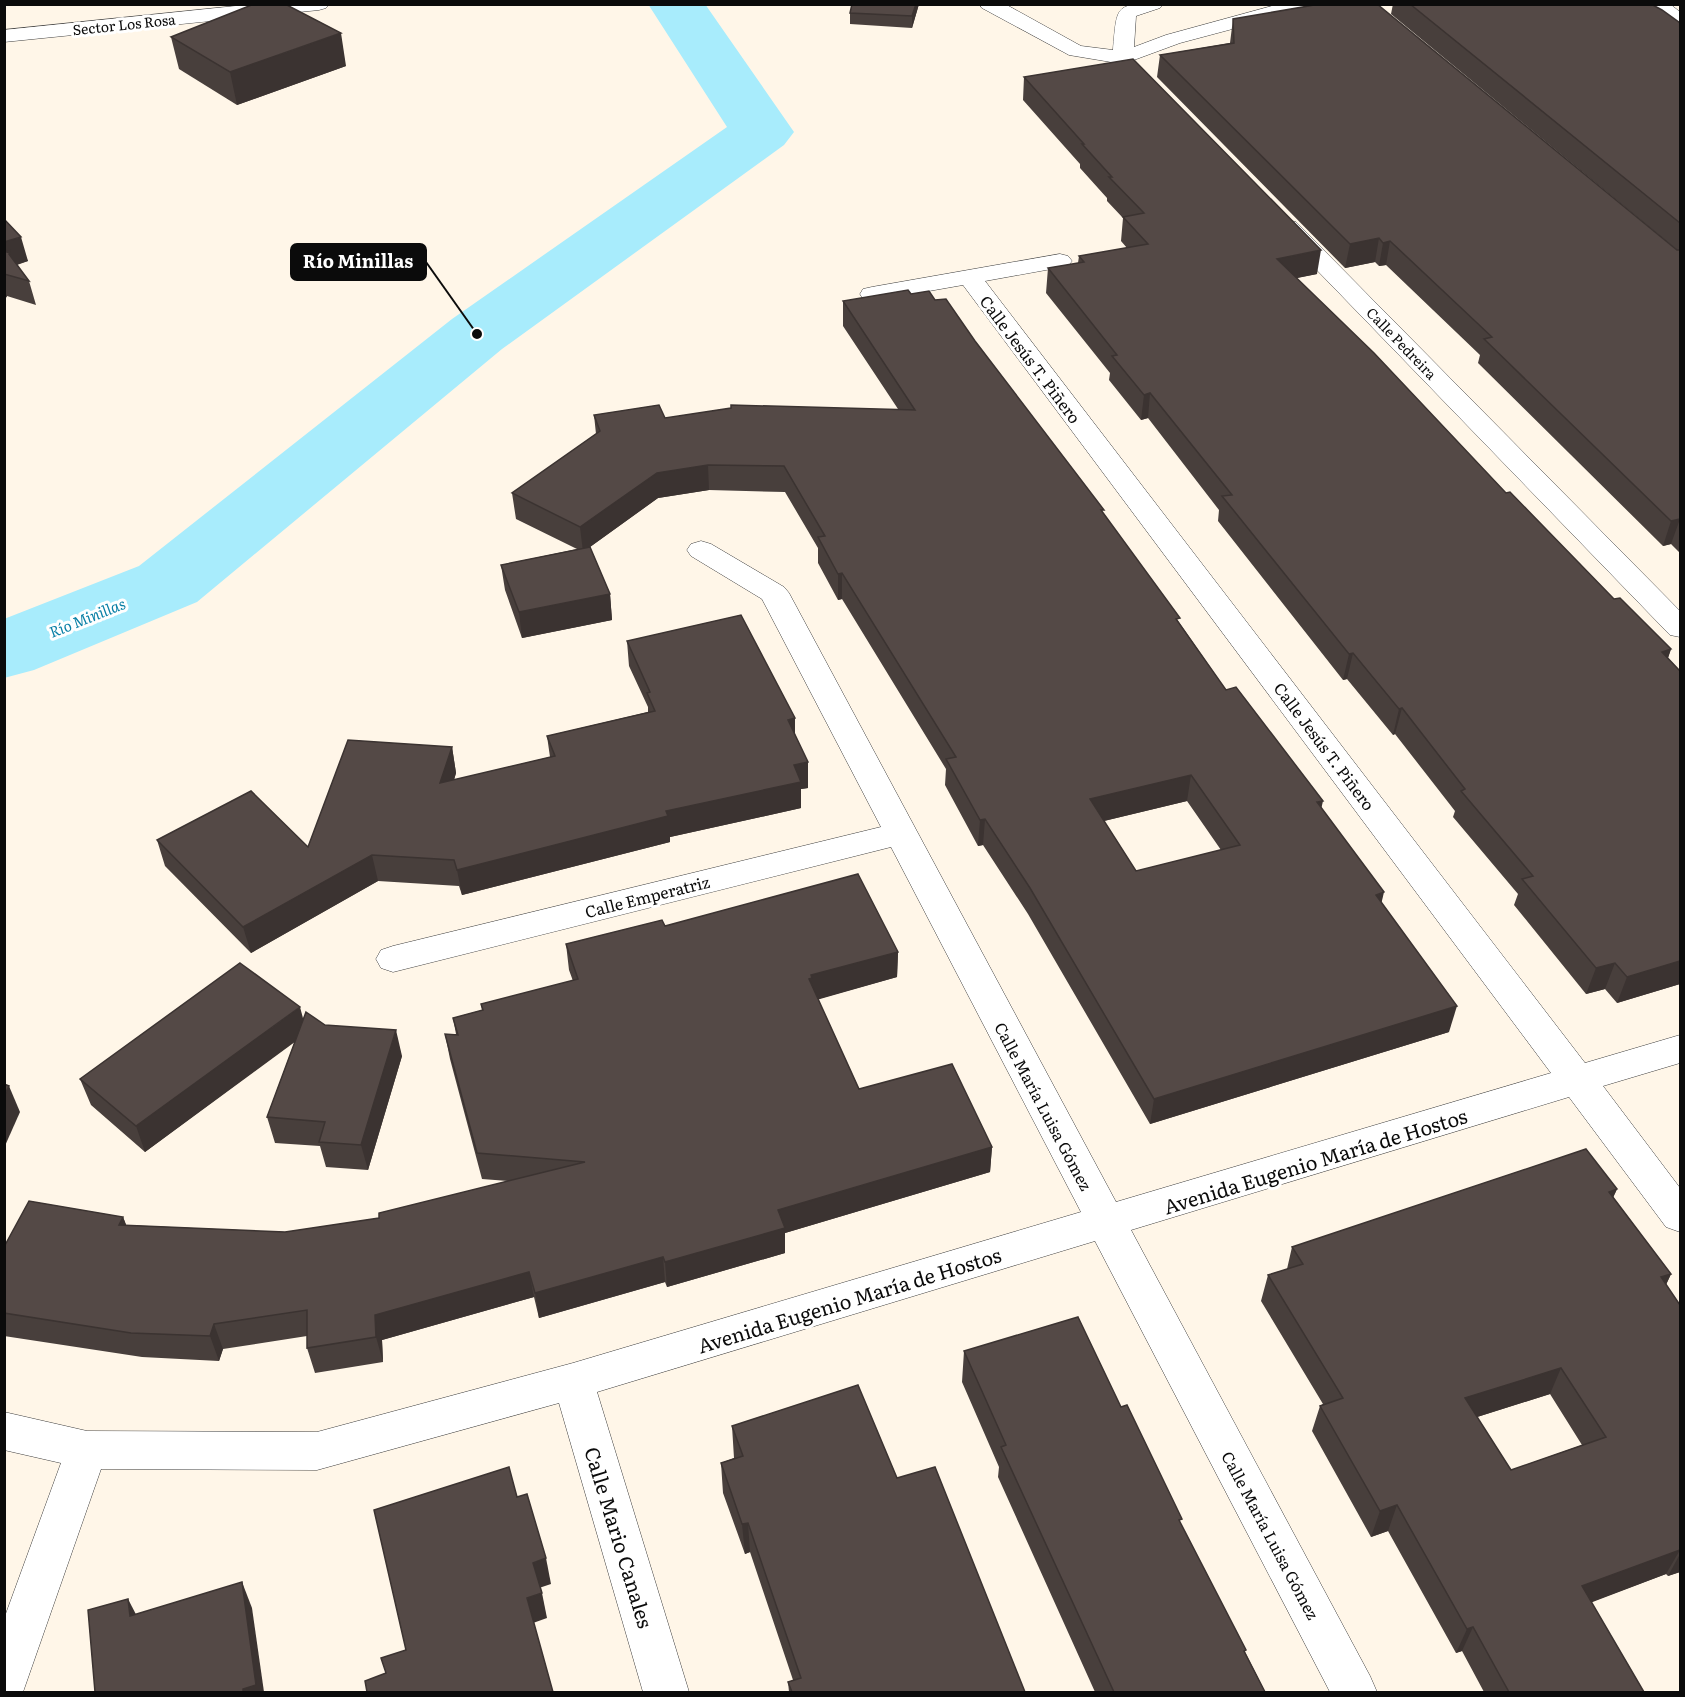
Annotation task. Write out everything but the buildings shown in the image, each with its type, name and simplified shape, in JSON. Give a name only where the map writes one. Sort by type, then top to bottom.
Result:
[{"type":"street","name":"Sector Los Rosa","points":[[4,36],[245,8],[319,4]]},
{"type":"street","points":[[989,4],[1076,51],[1131,67],[1173,39],[1304,4]]},
{"type":"street","points":[[1131,67],[1126,15],[1130,11],[1153,4]]},
{"type":"street","points":[[1656,4],[1680,21]]},
{"type":"street","name":"Calle Pedreira","points":[[1273,212],[1680,628]]},
{"type":"street","points":[[872,294],[1060,261]]},
{"type":"street","name":"Calle Jesús T. Piñero","points":[[969,277],[1680,1216]]},
{"type":"street","name":"Calle María Luisa Gómez","points":[[701,550],[774,592],[1354,1692]]},
{"type":"street","name":"Calle Emperatriz","points":[[393,959],[901,833]]},
{"type":"street","name":"Avenida Eugenio María de Hostos","points":[[4,1431],[87,1450],[317,1451],[573,1381],[1680,1049]]},
{"type":"street","name":"Calle Mario Canales","points":[[573,1381],[666,1692]]},
{"type":"street","points":[[4,1683],[87,1450]]},
{"type":"waterway","name":"Río Minillas","points":[[4,651],[168,584],[477,334],[762,132],[676,4]]},
{"type":"place","name":"Río Minillas","points":[[477,334]]}]
